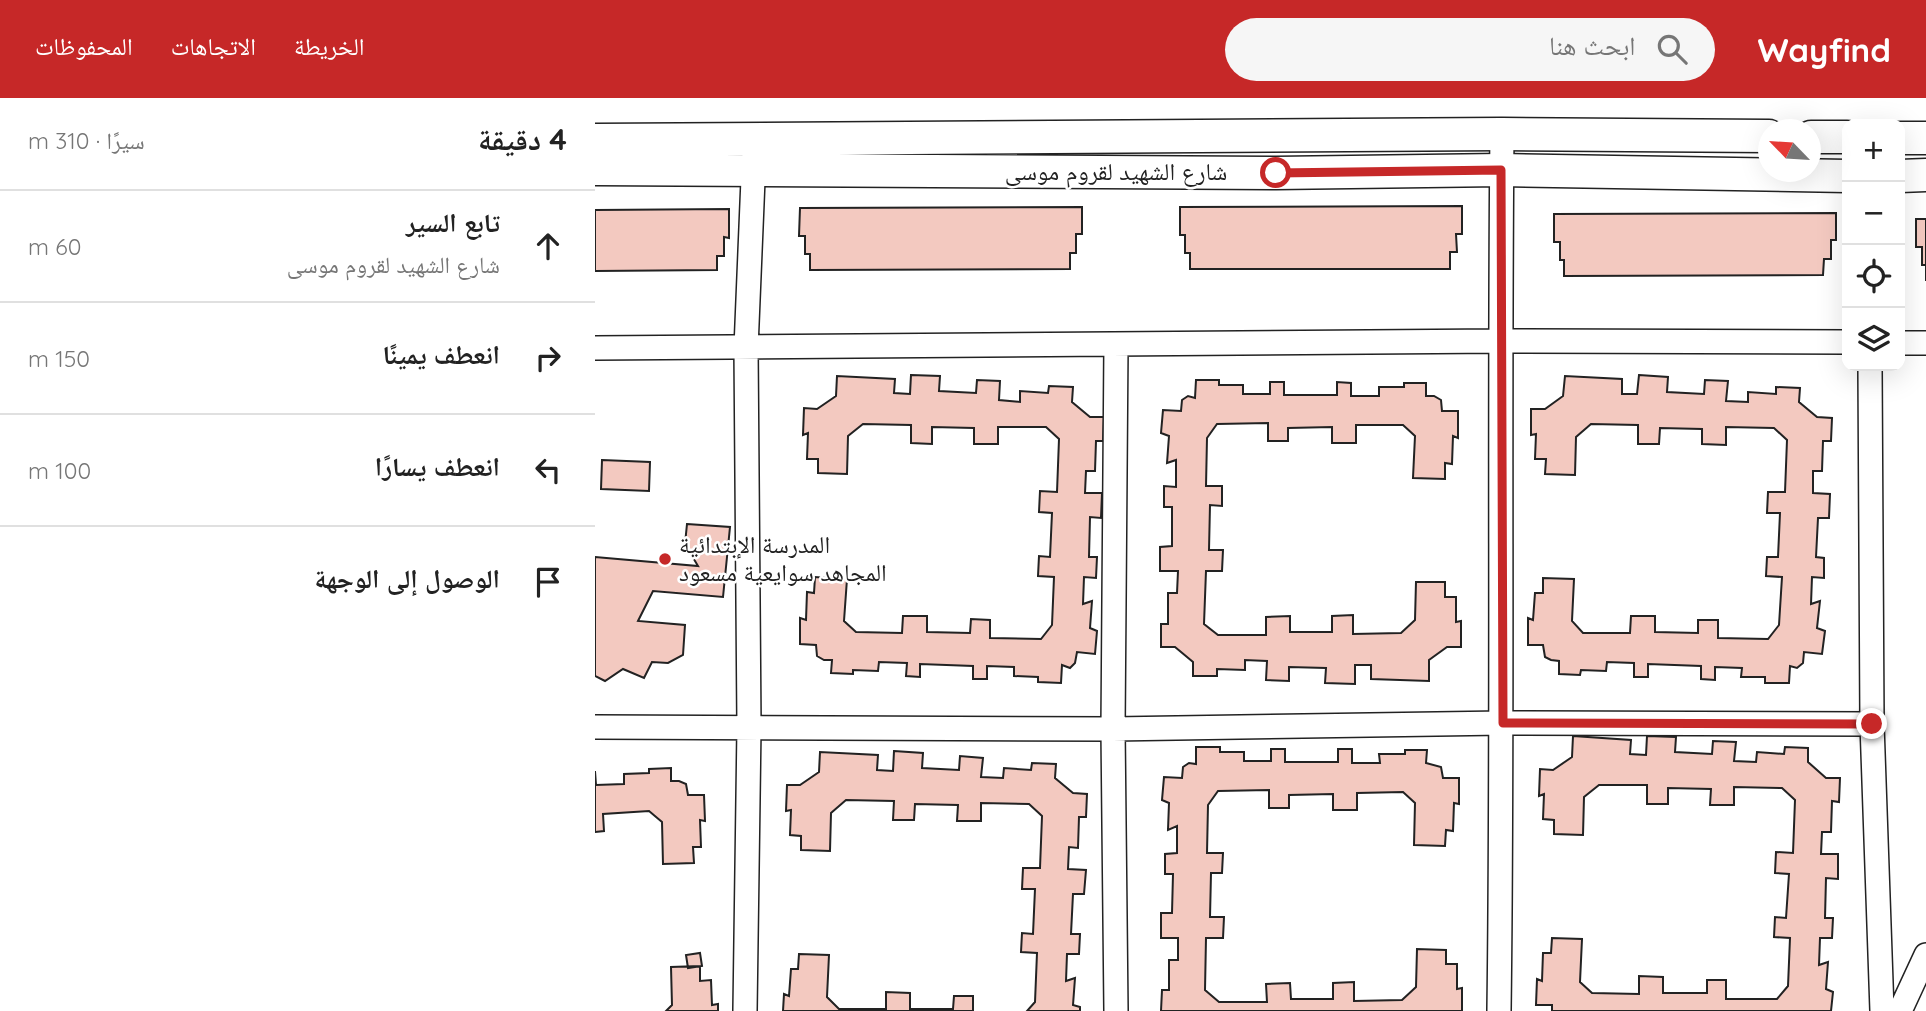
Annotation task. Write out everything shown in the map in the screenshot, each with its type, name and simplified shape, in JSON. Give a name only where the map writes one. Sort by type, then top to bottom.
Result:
[{"type":"street","name":"شارع الشهيد لقروم موسى","points":[[595,140],[1502,134],[1758,136]]},
{"type":"street","points":[[1499,1011],[1503,723],[1500,341],[1502,134]]},
{"type":"street","points":[[1821,137],[1842,137]]},
{"type":"street","points":[[745,1011],[749,727],[746,348],[755,138]]},
{"type":"street","points":[[1905,138],[1926,138]]},
{"type":"street","name":"شارع الشهيد لقروم موسى","points":[[595,169],[1276,173],[1501,170],[1842,176]]},
{"type":"street","points":[[1905,176],[1926,175]]},
{"type":"street","points":[[595,348],[1500,341],[1842,342]]},
{"type":"street","points":[[1905,343],[1926,343]]},
{"type":"street","points":[[1116,1011],[1113,729],[1117,344]]},
{"type":"street","points":[[1870,371],[1872,724],[1882,1011]]},
{"type":"street","points":[[595,727],[1113,729],[1503,723],[1872,724]]},
{"type":"street","points":[[1900,1011],[1926,955]]},
{"type":"building","points":[[1462,206],[1462,234],[1456,234],[1457,252],[1450,252],[1450,269],[1190,269],[1190,253],[1185,253],[1185,235],[1180,235],[1180,207]]},
{"type":"building","points":[[1082,207],[1082,234],[1076,234],[1076,253],[1070,253],[1070,269],[810,270],[810,254],[805,254],[805,236],[799,236],[800,208]]},
{"type":"building","points":[[729,209],[729,238],[724,237],[724,256],[717,256],[717,270],[595,271],[595,210]]},
{"type":"building","points":[[1836,213],[1836,240],[1831,240],[1831,259],[1824,259],[1823,275],[1564,276],[1564,260],[1560,260],[1560,242],[1554,242],[1554,214]]},
{"type":"building","points":[[1916,219],[1926,219],[1926,265],[1922,265],[1922,247],[1916,247]]},
{"type":"building","points":[[911,375],[940,376],[939,391],[976,393],[977,380],[1000,381],[999,400],[1020,402],[1020,391],[1048,393],[1049,386],[1073,387],[1072,402],[1090,417],[1104,417],[1103,441],[1096,441],[1095,471],[1086,471],[1085,493],[1102,493],[1101,518],[1090,517],[1089,557],[1097,557],[1096,578],[1084,577],[1083,604],[1092,601],[1090,628],[1097,631],[1095,654],[1077,652],[1075,663],[1070,668],[1062,665],[1061,683],[1038,682],[1038,677],[1014,676],[1014,667],[987,666],[987,679],[973,679],[973,666],[920,664],[920,677],[906,676],[907,663],[879,662],[878,671],[831,673],[832,660],[817,656],[816,645],[800,644],[800,618],[806,620],[807,592],[814,593],[815,577],[847,579],[844,621],[856,632],[902,633],[903,616],[927,616],[927,632],[970,633],[971,619],[990,620],[990,638],[1041,639],[1052,625],[1054,577],[1038,576],[1039,556],[1050,557],[1052,513],[1039,512],[1040,491],[1057,492],[1059,439],[1046,427],[998,427],[998,444],[974,444],[974,428],[932,427],[932,444],[911,443],[911,425],[863,424],[848,436],[847,474],[818,473],[818,459],[807,459],[808,433],[803,435],[804,408],[817,409],[836,396],[837,376],[895,379],[894,393],[910,394]]},
{"type":"building","points":[[1639,375],[1668,377],[1667,392],[1704,394],[1705,380],[1728,381],[1726,401],[1748,402],[1748,392],[1776,394],[1776,387],[1800,388],[1799,402],[1817,417],[1832,418],[1831,441],[1823,441],[1822,471],[1813,471],[1813,493],[1830,494],[1829,518],[1818,518],[1816,557],[1824,558],[1824,578],[1812,577],[1811,604],[1820,601],[1817,628],[1825,631],[1822,654],[1804,652],[1803,663],[1797,668],[1790,666],[1789,683],[1765,683],[1765,677],[1741,677],[1742,668],[1715,667],[1715,680],[1701,679],[1701,666],[1648,664],[1648,677],[1634,677],[1634,663],[1607,662],[1606,671],[1581,670],[1580,675],[1559,674],[1559,661],[1545,657],[1543,645],[1528,645],[1528,618],[1533,620],[1535,593],[1543,593],[1543,578],[1574,579],[1572,621],[1583,633],[1630,633],[1631,616],[1655,616],[1655,632],[1698,633],[1698,620],[1718,620],[1718,638],[1768,639],[1779,625],[1782,577],[1766,576],[1767,557],[1778,557],[1780,513],[1767,513],[1768,492],[1785,492],[1787,440],[1774,428],[1726,427],[1726,445],[1702,444],[1702,429],[1660,428],[1659,444],[1638,444],[1638,425],[1591,424],[1576,437],[1575,475],[1545,474],[1546,459],[1535,459],[1536,434],[1531,435],[1531,409],[1545,409],[1563,396],[1565,376],[1622,379],[1622,394],[1637,394]]},
{"type":"building","points":[[1196,380],[1219,380],[1219,385],[1243,385],[1243,394],[1270,394],[1270,382],[1284,382],[1284,395],[1337,395],[1337,382],[1351,383],[1351,396],[1379,396],[1379,387],[1404,387],[1404,383],[1426,383],[1426,396],[1441,400],[1442,411],[1458,411],[1458,438],[1453,436],[1452,464],[1445,463],[1445,479],[1413,478],[1415,436],[1403,425],[1356,425],[1356,443],[1332,443],[1332,427],[1288,428],[1288,441],[1268,441],[1268,423],[1217,424],[1207,438],[1206,486],[1222,486],[1222,506],[1210,505],[1209,550],[1223,550],[1222,571],[1206,571],[1204,624],[1218,635],[1266,635],[1266,617],[1290,616],[1290,632],[1332,632],[1332,616],[1353,615],[1353,634],[1401,633],[1415,620],[1416,582],[1445,582],[1445,597],[1456,597],[1456,622],[1461,621],[1461,647],[1447,647],[1429,660],[1429,681],[1371,679],[1371,665],[1355,665],[1355,684],[1325,683],[1326,668],[1289,667],[1289,681],[1266,680],[1267,661],[1245,660],[1245,670],[1217,669],[1217,676],[1193,676],[1193,662],[1175,647],[1161,647],[1161,624],[1168,624],[1168,593],[1177,593],[1178,571],[1160,571],[1160,547],[1172,546],[1172,507],[1164,507],[1164,486],[1176,487],[1176,460],[1167,463],[1169,436],[1161,433],[1163,410],[1181,411],[1182,400],[1188,396],[1195,398]]},
{"type":"building","points":[[602,460],[650,462],[649,491],[601,489]]},
{"type":"building","points":[[687,524],[730,527],[723,597],[653,591],[638,621],[685,625],[683,655],[668,663],[652,662],[644,678],[623,669],[605,681],[595,676],[595,557],[698,566],[685,544]]},
{"type":"building","points":[[1573,736],[1631,740],[1630,754],[1646,755],[1647,736],[1676,737],[1675,752],[1712,754],[1713,741],[1736,742],[1734,761],[1756,762],[1757,752],[1784,754],[1785,747],[1808,748],[1808,762],[1826,778],[1840,778],[1839,802],[1832,801],[1831,832],[1822,832],[1821,854],[1838,854],[1838,879],[1826,878],[1825,918],[1833,918],[1832,938],[1820,938],[1819,965],[1828,962],[1826,989],[1833,992],[1831,1011],[1552,1011],[1552,1005],[1536,1005],[1537,979],[1542,981],[1543,953],[1551,953],[1552,938],[1582,939],[1580,982],[1592,993],[1639,994],[1639,976],[1663,977],[1663,993],[1707,993],[1707,980],[1726,980],[1726,999],[1777,999],[1788,986],[1790,938],[1774,937],[1775,917],[1786,918],[1789,874],[1775,873],[1776,852],[1793,853],[1795,800],[1782,788],[1734,787],[1734,805],[1710,805],[1711,789],[1668,788],[1668,804],[1647,804],[1647,785],[1599,785],[1584,797],[1583,835],[1554,834],[1554,820],[1543,819],[1544,794],[1539,796],[1540,769],[1553,770],[1572,757]]},
{"type":"building","points":[[1196,747],[1220,747],[1220,752],[1244,752],[1244,761],[1271,761],[1271,749],[1285,749],[1285,762],[1338,762],[1338,749],[1352,749],[1352,763],[1380,763],[1379,754],[1405,754],[1405,750],[1427,750],[1426,763],[1441,767],[1443,778],[1459,778],[1459,804],[1454,803],[1453,831],[1446,830],[1445,846],[1414,845],[1415,803],[1403,792],[1357,793],[1357,810],[1333,810],[1333,794],[1289,795],[1289,808],[1269,808],[1269,790],[1218,791],[1208,805],[1207,853],[1223,853],[1222,873],[1211,873],[1210,917],[1224,917],[1223,938],[1206,938],[1205,990],[1219,1002],[1267,1002],[1266,984],[1290,983],[1291,999],[1333,999],[1333,983],[1354,982],[1354,1001],[1402,1000],[1416,987],[1417,949],[1446,950],[1446,964],[1457,964],[1457,989],[1462,988],[1462,1011],[1161,1011],[1162,990],[1169,990],[1169,960],[1178,960],[1178,938],[1161,938],[1161,913],[1172,913],[1173,874],[1165,874],[1165,854],[1177,853],[1177,826],[1168,830],[1169,803],[1162,800],[1164,777],[1182,778],[1183,767],[1189,763],[1196,764]]},
{"type":"building","points":[[894,751],[923,753],[922,768],[959,770],[960,756],[983,758],[981,777],[1003,778],[1004,768],[1031,770],[1032,763],[1056,764],[1055,778],[1073,793],[1087,794],[1086,817],[1079,817],[1078,848],[1069,847],[1068,869],[1086,870],[1084,894],[1073,894],[1071,934],[1080,934],[1079,954],[1067,954],[1066,981],[1075,978],[1073,1005],[1080,1007],[1080,1011],[1027,1011],[1035,1002],[1037,953],[1021,952],[1022,933],[1033,934],[1035,889],[1022,889],[1023,868],[1040,868],[1042,816],[1029,804],[981,803],[981,821],[957,821],[958,805],[915,804],[914,820],[893,820],[894,801],[846,800],[831,813],[830,851],[801,850],[801,836],[790,835],[791,810],[786,811],[787,785],[800,785],[819,772],[820,752],[878,755],[877,770],[893,771]]},
{"type":"building","points":[[671,768],[671,781],[686,784],[688,795],[704,795],[705,821],[700,820],[701,847],[693,847],[694,863],[663,864],[662,822],[649,811],[603,814],[604,831],[595,832],[595,771],[596,785],[624,784],[624,774],[649,773],[649,769]]},
{"type":"building","points":[[700,953],[702,966],[688,968],[686,955]]},
{"type":"building","points":[[799,954],[829,955],[827,997],[839,1009],[886,1009],[886,992],[910,993],[910,1009],[953,1009],[954,996],[973,996],[973,1011],[783,1011],[784,994],[789,996],[791,969],[798,969]]},
{"type":"building","points":[[700,966],[700,981],[711,980],[712,1005],[718,1004],[718,1011],[666,1011],[672,1005],[671,967]]},
{"type":"place","name":"المدرسة الإبتدائية المجاهد سوايعية مسعود","points":[[665,559]]},
{"type":"route","points":[[1276,173],[1501,170],[1503,723],[1872,724]]}]
